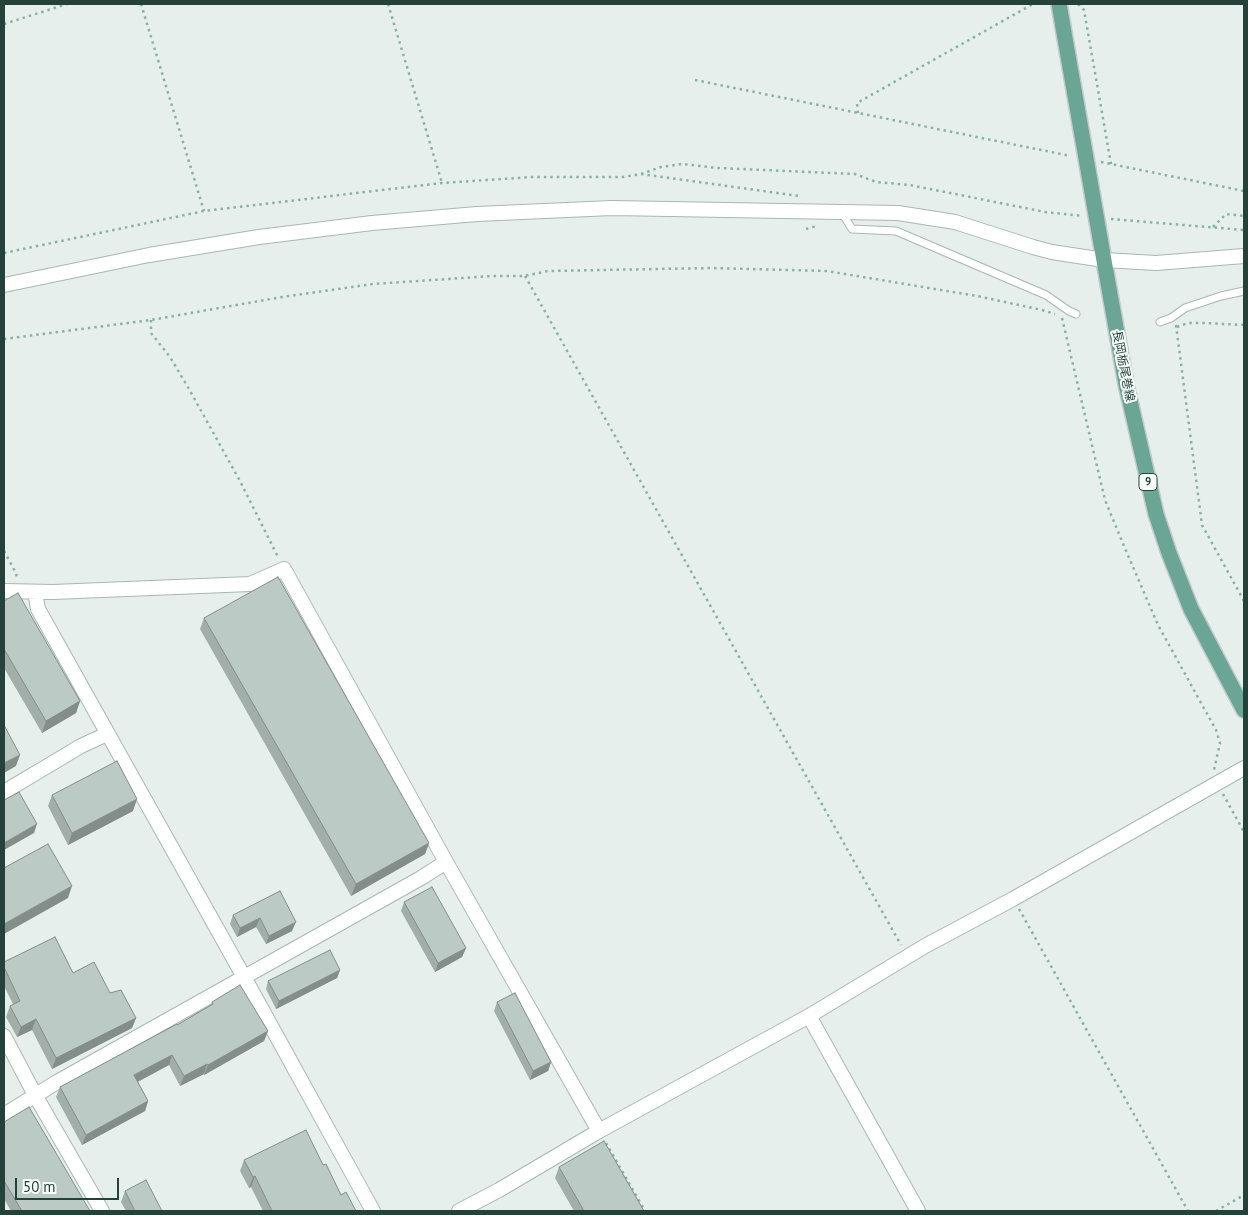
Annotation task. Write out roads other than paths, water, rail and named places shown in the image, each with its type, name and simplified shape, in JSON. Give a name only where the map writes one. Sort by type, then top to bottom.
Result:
[{"type":"main road","name":"長岡栃尾巻線","points":[[1059,4],[1126,384],[1156,514],[1191,609],[1244,710]]},
{"type":"street","points":[[4,285],[149,255],[259,237],[382,222],[477,214],[612,208],[898,213],[955,222],[1043,250],[1104,260],[1156,263],[1244,256]]},
{"type":"street","points":[[4,591],[35,592],[250,584],[284,568],[446,862],[599,1131]]},
{"type":"street","points":[[35,592],[38,609],[244,976],[373,1211]]},
{"type":"street","points":[[4,792],[81,746],[107,734]]},
{"type":"street","points":[[459,1211],[499,1190],[599,1131],[809,1016],[908,957],[1244,768]]},
{"type":"street","points":[[4,1115],[57,1082],[421,878],[446,862]]},
{"type":"street","points":[[809,1016],[918,1211]]},
{"type":"street","points":[[4,1036],[35,1095],[102,1211]]},
{"type":"lane","points":[[841,211],[852,229],[896,231],[1046,295],[1076,314]]},
{"type":"lane","points":[[1160,322],[1171,318],[1185,308],[1221,296],[1244,291]]}]
